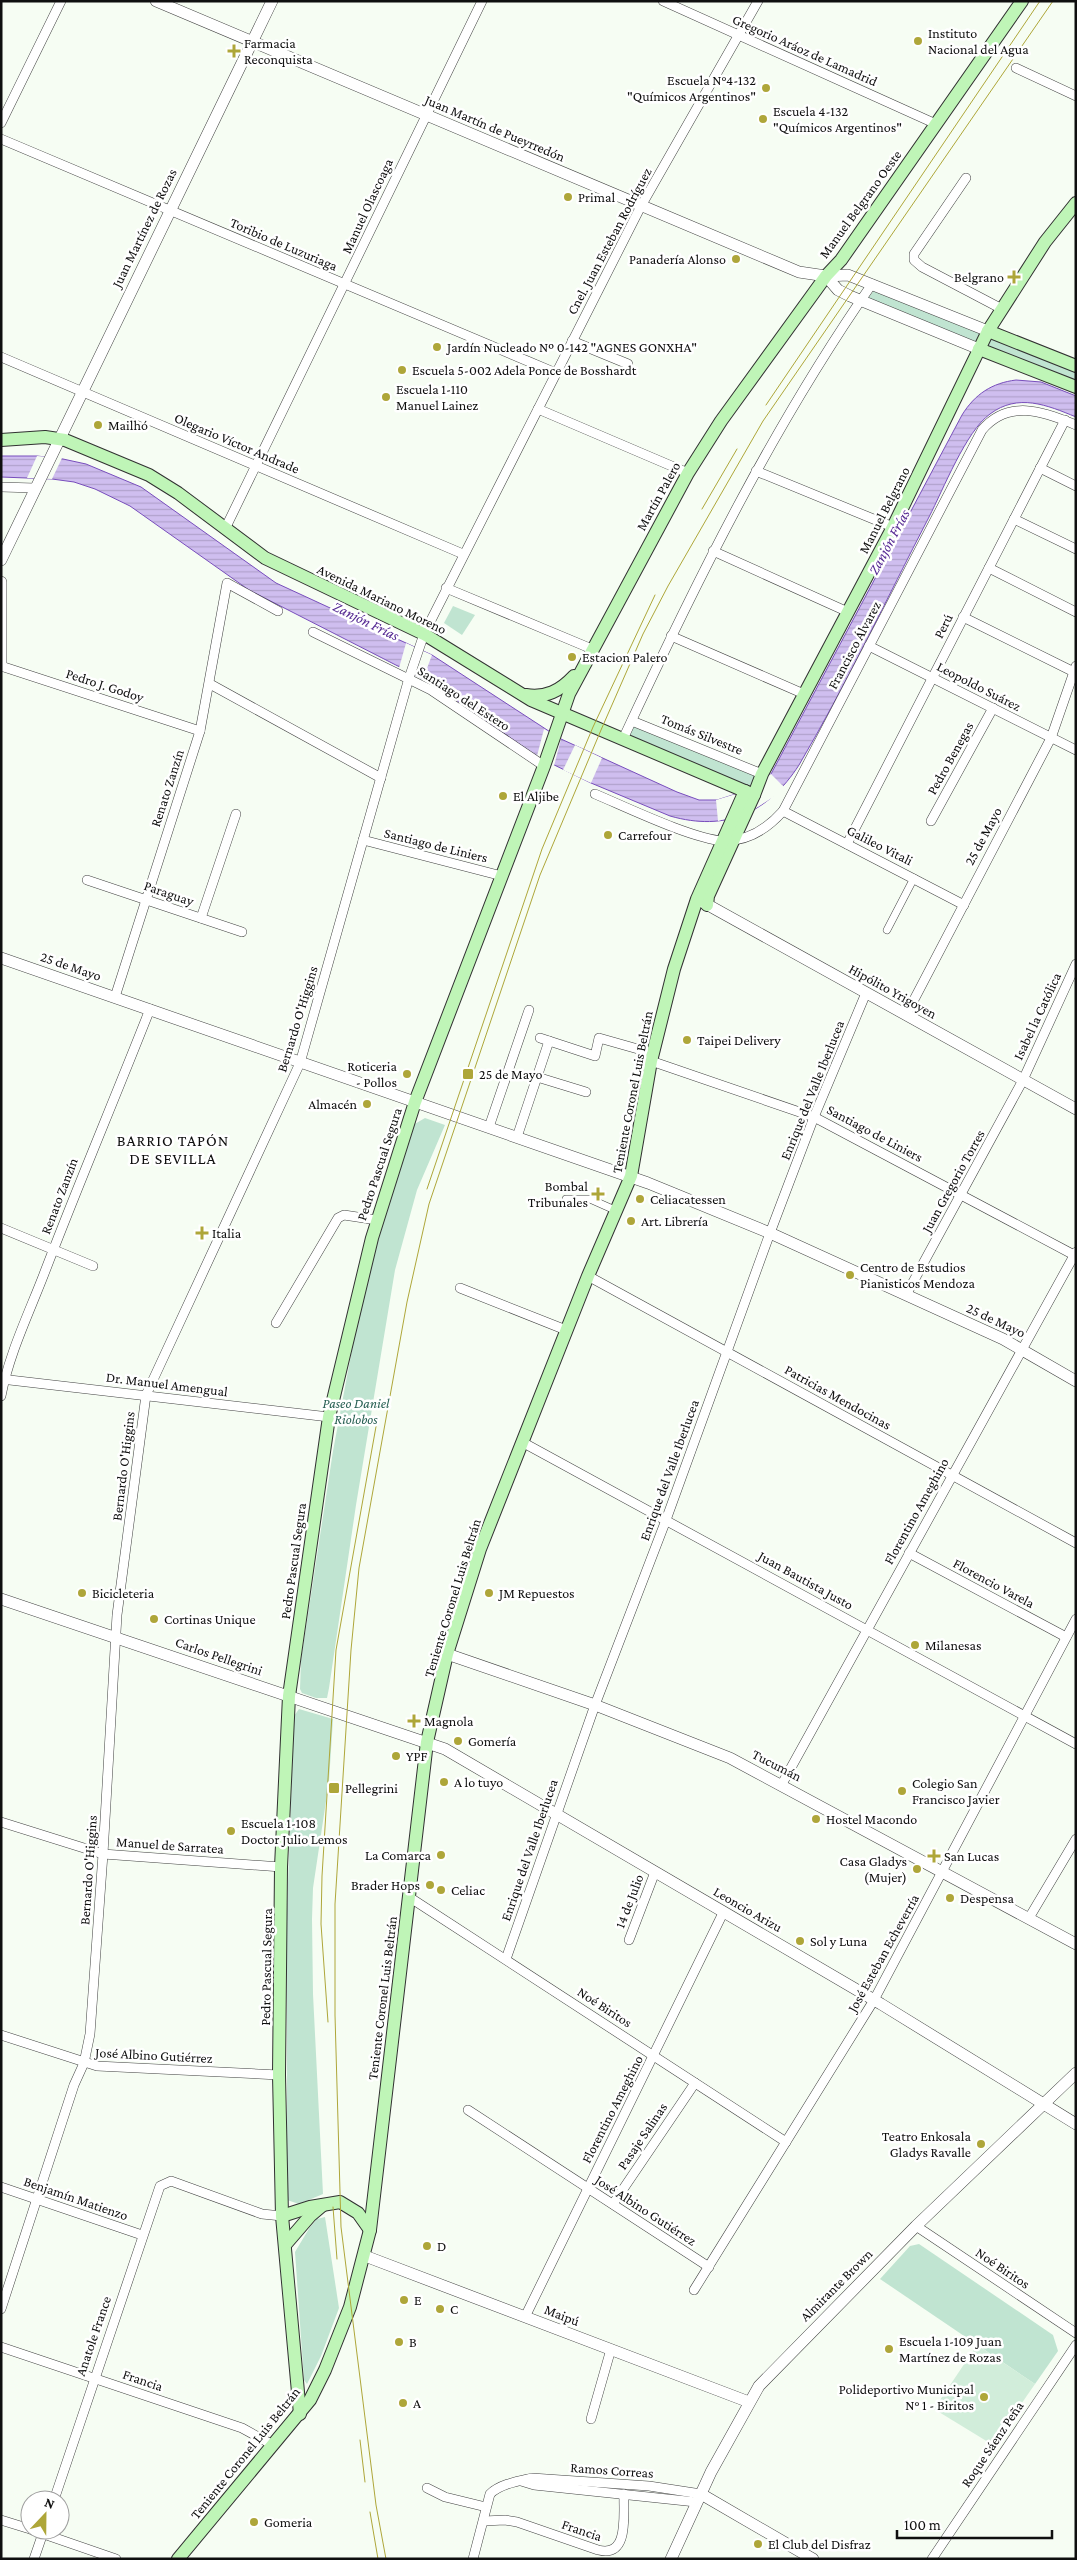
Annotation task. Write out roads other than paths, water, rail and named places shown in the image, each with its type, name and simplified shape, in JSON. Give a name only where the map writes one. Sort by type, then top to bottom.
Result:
[{"type":"main road","name":"Manuel Belgrano Oeste","points":[[826,276],[841,260],[1022,1]]},
{"type":"main road","name":"Manuel Belgrano","points":[[728,840],[750,793],[762,774],[893,527],[988,331],[1045,242],[1076,203]]},
{"type":"main road","name":"Martín Palero","points":[[549,748],[560,713],[592,649],[688,473],[721,420],[826,276]]},
{"type":"main road","points":[[988,331],[1076,366]]},
{"type":"main road","points":[[979,349],[1076,387]]},
{"type":"main road","name":"Avenida Mariano Moreno","points":[[1,440],[60,439],[70,441],[149,475],[178,493],[225,529],[280,566],[424,634],[520,694],[560,713],[750,793]]},
{"type":"main road","points":[[520,694],[535,696],[553,693],[582,669]]},
{"type":"main road","name":"Pedro Pascual Segura","points":[[300,2414],[282,2216],[279,2075],[281,1867],[289,1696],[329,1417],[377,1220],[415,1102],[549,748]]},
{"type":"main road","name":"Manuel Belgrano","points":[[738,806],[750,793]]},
{"type":"main road","name":"Teniente Coronel Luis Beltrán","points":[[178,2559],[300,2414],[318,2385],[354,2294],[370,2230],[427,1742],[447,1654],[480,1549],[566,1330],[631,1176],[651,1057],[674,969],[728,840],[738,806]]},
{"type":"main road","points":[[282,2216],[325,2204],[340,2202],[350,2206],[358,2213],[370,2230]]},
{"type":"main road","points":[[285,2246],[310,2216],[325,2204]]},
{"type":"street","points":[[1,123],[62,1]]},
{"type":"street","name":"Juan Martín de Pueyrredón","points":[[156,1],[798,272],[826,276],[848,275],[988,331]]},
{"type":"street","name":"Juan Martínez de Rozas","points":[[1,560],[169,210],[272,1]]},
{"type":"street","name":"Manuel Olascoaga","points":[[225,529],[346,285],[425,115],[482,1]]},
{"type":"street","name":"Gregorio Aráoz de Lamadrid","points":[[663,1],[936,124]]},
{"type":"street","name":"Cnel. Juan Esteban Rodríguez","points":[[414,661],[424,634],[446,588],[641,206],[740,36],[758,1]]},
{"type":"street","points":[[1016,68],[1076,96]]},
{"type":"street","name":"Toribio de Luzuriaga","points":[[1,139],[556,374]]},
{"type":"street","points":[[966,178],[914,254],[914,260],[922,268],[1002,309]]},
{"type":"street","points":[[826,276],[838,290],[860,301],[979,349]]},
{"type":"street","points":[[623,739],[713,551],[756,471],[872,284]]},
{"type":"street","points":[[572,341],[628,364]]},
{"type":"street","name":"Olegario Víctor Andrade","points":[[1,357],[463,554]]},
{"type":"street","points":[[538,409],[688,473]]},
{"type":"street","name":"Francisco Álvarez","points":[[784,811],[982,430],[996,417],[1009,411],[1030,410],[1065,420]]},
{"type":"street","points":[[1065,420],[1076,425]]},
{"type":"street","name":"Perú","points":[[847,844],[1065,420]]},
{"type":"street","points":[[1040,468],[1076,486]]},
{"type":"street","points":[[756,471],[893,527]]},
{"type":"street","points":[[1,487],[37,483]]},
{"type":"street","points":[[1014,519],[1076,549]]},
{"type":"street","points":[[713,551],[848,612]]},
{"type":"street","points":[[988,568],[1076,612]]},
{"type":"street","points":[[1,582],[1,666]]},
{"type":"street","name":"Renato Zanzín","points":[[115,997],[144,899],[200,731],[227,583],[278,611]]},
{"type":"street","points":[[446,588],[592,649]]},
{"type":"street","points":[[963,617],[1075,669]]},
{"type":"street","name":"Santiago del Estero","points":[[313,632],[410,676],[544,764]]},
{"type":"street","points":[[671,636],[804,694]]},
{"type":"street","name":"Leopoldo Suárez","points":[[870,646],[1076,750]]},
{"type":"street","name":"Bernardo O'Higgins","points":[[1,2309],[74,2085],[84,2063],[90,2034],[104,1854],[117,1615],[146,1395],[300,1063],[414,661]]},
{"type":"street","name":"Pedro J. Godoy","points":[[1,666],[200,731]]},
{"type":"street","name":"25 de Mayo","points":[[906,1015],[1051,738],[1075,669]]},
{"type":"street","points":[[210,684],[381,778]]},
{"type":"street","name":"Pedro Benegas","points":[[931,821],[993,708]]},
{"type":"street","name":"Tomás Silvestre","points":[[632,721],[762,774]]},
{"type":"street","points":[[595,794],[687,831],[728,840],[762,830],[784,811]]},
{"type":"street","name":"Galileo Vitali","points":[[784,811],[964,905]]},
{"type":"street","points":[[201,918],[236,814]]},
{"type":"street","name":"Santiago de Liniers","points":[[363,840],[502,876]]},
{"type":"street","points":[[887,930],[914,878]]},
{"type":"street","name":"Paraguay","points":[[87,880],[242,932]]},
{"type":"street","name":"Hipólito Yrigoyen","points":[[702,901],[1076,1109]]},
{"type":"street","name":"25 de Mayo","points":[[1,958],[631,1176],[770,1233],[906,1295],[1022,1349],[1076,1381]]},
{"type":"street","name":"Isabel la Católica","points":[[1023,1080],[1076,964]]},
{"type":"street","name":"Enrique del Valle Iberlucea","points":[[506,1959],[595,1705],[666,1520],[770,1233],[814,1117],[866,993]]},
{"type":"street","name":"Renato Zanzín","points":[[1,1396],[3,1379],[99,1132],[150,1009]]},
{"type":"street","points":[[489,1127],[530,1010]]},
{"type":"street","name":"Santiago de Liniers","points":[[537,1077],[544,1040],[595,1056],[599,1038],[814,1117],[1075,1254]]},
{"type":"street","points":[[517,1137],[537,1077],[586,1092]]},
{"type":"street","name":"Juan Gregorio Torres","points":[[906,1295],[1023,1080]]},
{"type":"street","points":[[566,1199],[590,1199],[617,1212]]},
{"type":"street","points":[[276,1323],[338,1218],[344,1215],[377,1220]]},
{"type":"street","points":[[1,1228],[93,1266]]},
{"type":"street","name":"Florentino Ameghino","points":[[782,1784],[1075,1254]]},
{"type":"street","name":"Patricias Mendocinas","points":[[588,1276],[1076,1543]]},
{"type":"street","points":[[460,1288],[566,1330]]},
{"type":"street","name":"Dr. Manuel Amengual","points":[[3,1379],[329,1417]]},
{"type":"street","name":"Juan Bautista Justo","points":[[522,1442],[1076,1744]]},
{"type":"street","name":"Florencio Varela","points":[[909,1553],[1066,1637]]},
{"type":"street","name":"Carlos Pellegrini","points":[[1,1599],[427,1742]]},
{"type":"street","name":"José Esteban Echeverría","points":[[694,2290],[874,2000],[1076,1619]]},
{"type":"street","name":"Tucumán","points":[[447,1654],[695,1742],[782,1784],[1076,1944]]},
{"type":"street","name":"Leoncio Arizu","points":[[427,1742],[453,1753],[874,2000],[1076,2124]]},
{"type":"street","name":"Manuel de Sarratea","points":[[1,1822],[104,1854],[281,1867]]},
{"type":"street","points":[[1029,1918],[1076,1839]]},
{"type":"street","name":"14 de Julio","points":[[629,1940],[655,1872]]},
{"type":"street","name":"Noé Biritos","points":[[409,1896],[786,2142]]},
{"type":"street","name":"Florentino Ameghino","points":[[525,2316],[723,1912]]},
{"type":"street","name":"José Albino Gutiérrez","points":[[1,2035],[97,2066],[279,2075]]},
{"type":"street","name":"Almirante Brown","points":[[671,2559],[698,2498],[759,2386],[916,2226],[1076,2073]]},
{"type":"street","name":"Pasaje Salinas","points":[[613,2204],[695,2083]]},
{"type":"street","name":"José Albino Gutiérrez","points":[[468,2110],[709,2267]]},
{"type":"street","name":"Anatole France","points":[[57,2490],[142,2235],[158,2189],[162,2183],[171,2181],[262,2214],[282,2216]]},
{"type":"street","name":"Benjamín Matienzo","points":[[1,2187],[142,2235]]},
{"type":"street","name":"Noé Biritos","points":[[916,2226],[1076,2333]]},
{"type":"street","name":"Maipú","points":[[365,2256],[749,2402]]},
{"type":"street","name":"Roque Sáenz Peña","points":[[932,2559],[1076,2345]]},
{"type":"street","name":"Francia","points":[[1,2347],[242,2428],[273,2445]]},
{"type":"street","points":[[590,2419],[610,2349]]},
{"type":"street","name":"Ramos Correas","points":[[486,2507],[490,2494],[495,2488],[532,2478],[649,2486],[698,2498]]},
{"type":"street","name":"Ramos Correas","points":[[520,2481],[534,2485],[624,2494],[698,2498]]},
{"type":"street","points":[[427,2488],[445,2497],[486,2507],[473,2559]]},
{"type":"street","name":"Francia","points":[[484,2521],[505,2520],[517,2522],[598,2550],[610,2551],[618,2546],[622,2539],[624,2494]]},
{"type":"street","points":[[698,2498],[813,2559]]},
{"type":"street","points":[[1,2520],[20,2526]]},
{"type":"street","points":[[34,2559],[40,2540]]},
{"type":"street","points":[[65,2540],[116,2559]]},
{"type":"tram line","points":[[766,405],[1040,1]]},
{"type":"tram line","points":[[386,2559],[376,2505],[341,2227],[335,2015],[335,1904],[351,1650],[359,1568],[407,1302],[429,1204],[540,875],[643,634],[668,586],[763,421],[1053,1]]},
{"type":"tram line","points":[[702,509],[737,449]]},
{"type":"tram line","points":[[427,1189],[542,849],[593,727],[655,595]]},
{"type":"tram line","points":[[328,2022],[321,1924],[322,1876],[336,1650],[377,1421]]},
{"type":"tram line","points":[[333,2207],[337,2259]]},
{"type":"tram line","points":[[360,2440],[365,2482]]},
{"type":"tram line","points":[[370,2512],[378,2559]]},
{"type":"place","name":"Instituto Nacional del Agua","points":[[918,41]]},
{"type":"place","name":"Farmacia Reconquista","points":[[234,51]]},
{"type":"place","name":"Escuela N°4-132 \"Químicos Argentinos\"","points":[[766,88]]},
{"type":"place","name":"Escuela 4-132 \"Químicos Argentinos\"","points":[[763,119]]},
{"type":"place","name":"Primal","points":[[568,197]]},
{"type":"place","name":"Panadería Alonso","points":[[736,259]]},
{"type":"place","name":"Belgrano","points":[[1014,277]]},
{"type":"place","name":"Jardín Nucleado Nº 0-142 \"AGNES GONXHA\"","points":[[437,347]]},
{"type":"place","name":"Escuela 5-002 Adela Ponce de Bosshardt","points":[[402,370]]},
{"type":"place","name":"Escuela 1-110 Manuel Lainez","points":[[386,397]]},
{"type":"place","name":"Mailhó","points":[[98,425]]},
{"type":"place","name":"Estacion Palero","points":[[572,657]]},
{"type":"place","name":"El Aljibe","points":[[503,796]]},
{"type":"place","name":"Carrefour","points":[[608,835]]},
{"type":"place","name":"Taipei Delivery","points":[[687,1040]]},
{"type":"place","name":"Roticeria - Pollos","points":[[407,1074]]},
{"type":"place","name":"25 de Mayo","points":[[468,1074]]},
{"type":"place","name":"Almacén","points":[[367,1104]]},
{"type":"place","name":"Bombal Tribunales","points":[[598,1194]]},
{"type":"place","name":"Celiacatessen","points":[[640,1199]]},
{"type":"place","name":"Art. Librería","points":[[631,1221]]},
{"type":"place","name":"Italia","points":[[202,1233]]},
{"type":"place","name":"Centro de Estudios Pianisticos Mendoza","points":[[850,1275]]},
{"type":"place","name":"Bicicleteria","points":[[82,1593]]},
{"type":"place","name":"JM Repuestos","points":[[489,1593]]},
{"type":"place","name":"Cortinas Unique","points":[[154,1619]]},
{"type":"place","name":"Milanesas","points":[[915,1645]]},
{"type":"place","name":"Magnola","points":[[414,1721]]},
{"type":"place","name":"Gomería","points":[[458,1741]]},
{"type":"place","name":"YPF","points":[[396,1756]]},
{"type":"place","name":"A lo tuyo","points":[[444,1782]]},
{"type":"place","name":"Pellegrini","points":[[334,1788]]},
{"type":"place","name":"Colegio San Francisco Javier","points":[[902,1791]]},
{"type":"place","name":"Hostel Macondo","points":[[816,1819]]},
{"type":"place","name":"Escuela 1-108 Doctor Julio Lemos","points":[[231,1831]]},
{"type":"place","name":"La Comarca","points":[[441,1855]]},
{"type":"place","name":"San Lucas","points":[[934,1856]]},
{"type":"place","name":"Casa Gladys (Mujer)","points":[[917,1869]]},
{"type":"place","name":"Brader Hops","points":[[430,1885]]},
{"type":"place","name":"Celiac","points":[[441,1890]]},
{"type":"place","name":"Despensa","points":[[950,1898]]},
{"type":"place","name":"Sol y Luna","points":[[800,1941]]},
{"type":"place","name":"Teatro Enkosala Gladys Ravalle","points":[[981,2144]]},
{"type":"place","name":"D","points":[[427,2246]]},
{"type":"place","name":"E","points":[[404,2300]]},
{"type":"place","name":"C","points":[[440,2309]]},
{"type":"place","name":"B","points":[[399,2342]]},
{"type":"place","name":"Escuela 1-109 Juan Martínez de Rozas","points":[[889,2349]]},
{"type":"place","name":"Polideportivo Municipal N° 1 - Biritos","points":[[984,2397]]},
{"type":"place","name":"A","points":[[403,2403]]},
{"type":"place","name":"Gomeria","points":[[254,2522]]},
{"type":"place","name":"El Club del Disfraz","points":[[758,2544]]},
{"type":"district","name":"BARRIO TAPÓN DE SEVILLA","points":[[173,1149]]},
{"type":"water label","name":"Zanjón Frías","points":[[889,542]]},
{"type":"water label","name":"Zanjón Frías","points":[[366,621]]},
{"type":"park label","name":"Paseo Daniel Riolobos","points":[[356,1412]]}]
